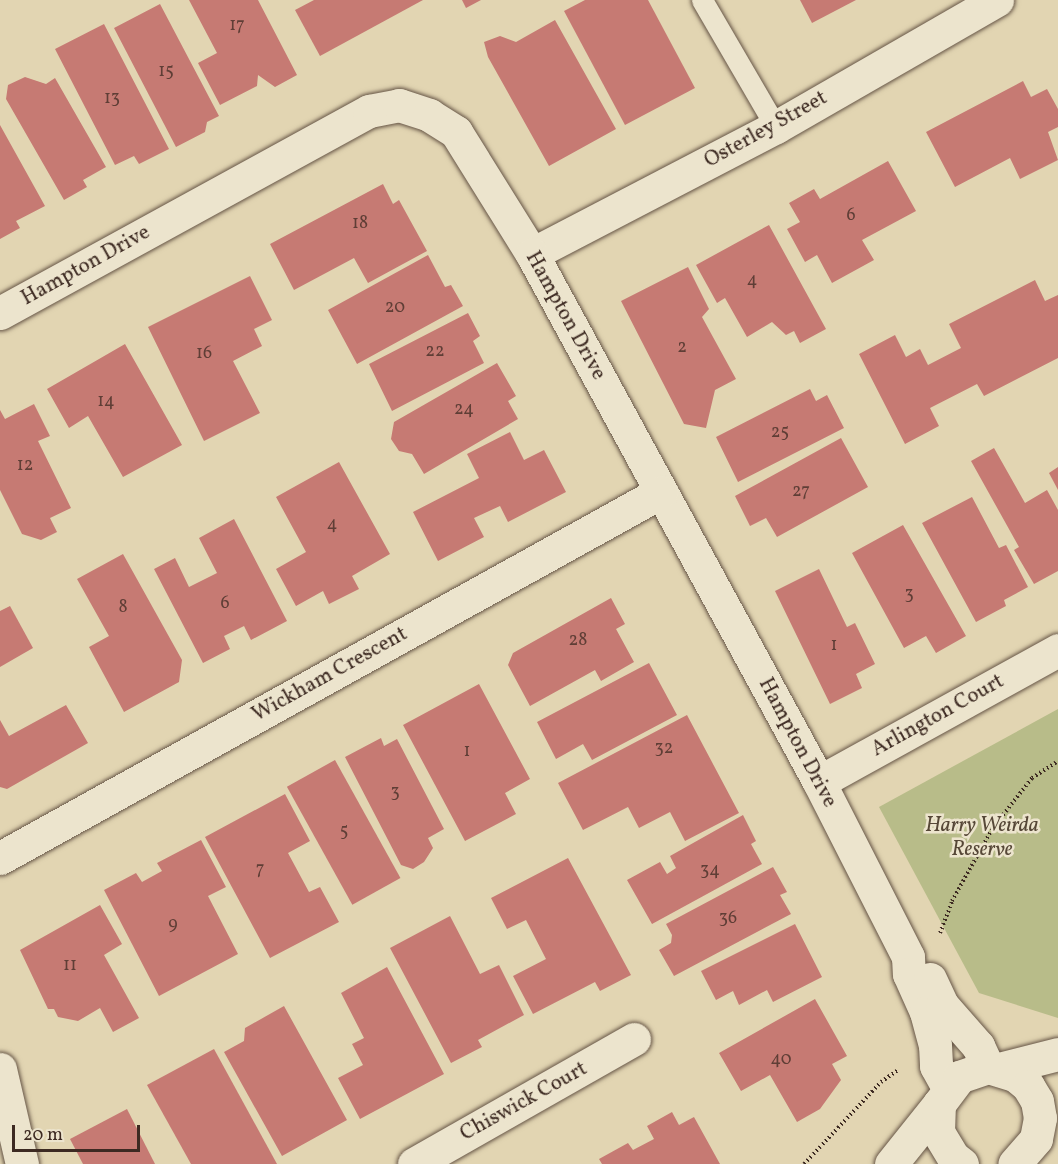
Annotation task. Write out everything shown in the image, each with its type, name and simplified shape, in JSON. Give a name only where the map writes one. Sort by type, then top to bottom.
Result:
[{"type":"street","name":"Osterley Street","points":[[532,254],[776,127],[997,0]]},
{"type":"street","name":"Hampton Drive","points":[[0,313],[369,111],[399,105],[429,115],[456,132],[532,254],[819,782],[908,957],[909,974],[929,1023],[944,1096]]},
{"type":"street","name":"Wickham Crescent","points":[[0,858],[660,492]]},
{"type":"street","name":"Arlington Court","points":[[819,782],[1058,650]]},
{"type":"street","name":"Hampton Drive","points":[[908,957],[923,966],[942,1005],[978,1046],[993,1068]]},
{"type":"street","name":"Chiswick Court","points":[[414,1164],[634,1040]]},
{"type":"street","points":[[891,1164],[944,1096],[973,1070],[1058,1054]]},
{"type":"street","points":[[993,1068],[1028,1086],[1036,1138]]},
{"type":"street","points":[[0,1070],[22,1164]]},
{"type":"street","points":[[944,1096],[938,1132],[953,1157],[962,1164]]},
{"type":"lane","points":[[702,0],[776,127]]},
{"type":"path","points":[[946,942],[940,932],[952,901],[992,829],[1032,778],[1058,761]]},
{"type":"path","points":[[804,1164],[881,1082],[906,1064]]},
{"type":"green space","name":"Harry Weirda Reserve","points":[[1058,709],[1058,1018],[979,993],[879,807]]},
{"type":"building","points":[[189,0],[258,0],[297,75],[275,87],[258,75],[257,86],[220,105],[198,63],[217,53]]},
{"type":"building","points":[[314,0],[423,0],[320,56],[295,10]]},
{"type":"building","points":[[462,0],[481,0],[466,8]]},
{"type":"building","points":[[585,0],[648,0],[695,88],[625,125],[564,11]]},
{"type":"building","points":[[800,0],[856,0],[812,23]]},
{"type":"building","points":[[160,4],[219,116],[207,122],[205,132],[176,147],[114,28]]},
{"type":"building","points":[[555,20],[616,129],[549,166],[488,57],[484,42],[500,36],[516,42]]},
{"type":"building","points":[[104,24],[169,149],[139,164],[134,156],[115,165],[55,49]]},
{"type":"building","points":[[25,77],[46,84],[55,78],[106,167],[83,180],[87,187],[64,200],[6,99],[8,85]]},
{"type":"building","points":[[1023,81],[1031,97],[1047,89],[1058,109],[1058,127],[1048,132],[1058,160],[1020,179],[1010,158],[955,187],[926,132]]},
{"type":"building","points":[[0,125],[45,206],[16,221],[20,228],[0,239]]},
{"type":"building","points":[[888,161],[916,211],[862,240],[874,260],[832,283],[817,255],[805,262],[787,229],[800,222],[789,203],[814,189],[820,199]]},
{"type":"building","points":[[383,184],[393,204],[399,200],[427,251],[368,283],[354,258],[294,290],[270,244]]},
{"type":"building","points":[[769,225],[826,329],[800,343],[794,331],[786,335],[772,322],[747,337],[725,298],[717,303],[696,265]]},
{"type":"building","points":[[428,255],[445,287],[451,285],[463,306],[357,364],[328,310]]},
{"type":"building","points":[[688,267],[709,309],[702,317],[736,379],[715,390],[706,428],[684,424],[621,301]]},
{"type":"building","points":[[250,276],[272,320],[254,329],[262,346],[233,361],[260,413],[204,441],[148,327]]},
{"type":"building","points":[[1035,280],[1045,301],[1058,295],[1058,358],[984,396],[977,384],[930,408],[939,426],[905,444],[859,354],[895,335],[906,357],[920,349],[928,365],[961,348],[949,324]]},
{"type":"building","points":[[468,313],[480,336],[473,341],[484,363],[392,411],[369,364]]},
{"type":"building","points":[[125,344],[182,445],[123,477],[88,416],[69,428],[47,389]]},
{"type":"building","points":[[497,363],[516,396],[508,401],[518,419],[424,474],[412,454],[399,451],[391,439],[394,422]]},
{"type":"building","points":[[810,389],[816,401],[827,395],[844,428],[738,482],[716,437]]},
{"type":"building","points":[[34,404],[50,436],[38,441],[71,508],[50,518],[57,532],[41,540],[22,534],[0,490],[0,410],[5,419]]},
{"type":"building","points":[[510,432],[524,460],[544,450],[566,492],[508,522],[500,506],[474,518],[484,537],[438,561],[413,512],[479,478],[467,454]]},
{"type":"building","points":[[841,438],[868,487],[777,537],[766,518],[750,526],[735,496]]},
{"type":"building","points":[[994,448],[1025,503],[1047,490],[1058,510],[1058,571],[1034,584],[1014,550],[1019,547],[971,461]]},
{"type":"building","points":[[339,462],[390,554],[352,576],[359,589],[329,604],[323,591],[296,606],[276,569],[306,552],[276,497]]},
{"type":"building","points":[[1058,467],[1058,490],[1049,473]]},
{"type":"building","points":[[972,497],[999,548],[1006,545],[1028,587],[1004,600],[1006,606],[976,622],[922,523]]},
{"type":"building","points":[[234,519],[287,621],[251,640],[244,626],[224,636],[230,649],[203,663],[154,569],[175,558],[189,587],[217,573],[199,538]]},
{"type":"building","points":[[903,525],[966,636],[936,653],[926,636],[904,648],[852,553]]},
{"type":"building","points":[[123,554],[182,660],[179,682],[124,712],[89,647],[109,636],[77,579]]},
{"type":"building","points":[[819,569],[847,627],[855,623],[875,664],[856,674],[862,688],[830,704],[775,591]]},
{"type":"building","points":[[611,598],[625,624],[616,629],[634,662],[601,681],[595,670],[530,706],[508,665],[513,653]]},
{"type":"building","points":[[10,606],[33,648],[0,667],[0,611]]},
{"type":"building","points":[[649,663],[677,715],[592,760],[583,744],[556,759],[537,722]]},
{"type":"building","points":[[479,684],[530,779],[505,793],[516,814],[465,841],[403,725]]},
{"type":"building","points":[[66,705],[88,743],[7,789],[0,787],[0,720],[9,736]]},
{"type":"building","points":[[687,715],[739,813],[685,841],[670,812],[639,828],[628,807],[583,830],[558,783]]},
{"type":"building","points":[[381,738],[384,746],[397,739],[444,829],[428,838],[433,848],[424,862],[413,869],[401,865],[345,757]]},
{"type":"building","points":[[335,760],[400,878],[352,905],[287,787]]},
{"type":"building","points":[[285,794],[310,841],[288,853],[309,892],[320,887],[339,922],[270,958],[205,837]]},
{"type":"building","points":[[743,815],[756,841],[751,844],[762,864],[652,924],[627,880],[660,862],[667,874],[676,868],[670,856]]},
{"type":"building","points":[[201,840],[226,887],[208,896],[238,954],[159,996],[104,890],[136,873],[142,882],[162,871],[157,863]]},
{"type":"building","points":[[568,858],[631,975],[600,991],[595,982],[533,1014],[513,976],[546,959],[526,920],[507,929],[491,898]]},
{"type":"building","points":[[773,867],[787,892],[780,895],[791,914],[674,976],[659,950],[671,943],[672,935],[666,924]]},
{"type":"building","points":[[100,905],[122,944],[104,955],[139,1018],[113,1032],[100,1008],[78,1021],[58,1017],[54,1009],[48,1009],[20,950]]},
{"type":"building","points":[[450,916],[480,974],[499,965],[524,1015],[478,1040],[482,1047],[451,1063],[390,948]]},
{"type":"building","points":[[795,924],[822,977],[773,1002],[767,990],[739,1005],[733,991],[716,1000],[701,971]]},
{"type":"building","points":[[387,967],[444,1074],[360,1119],[338,1078],[363,1065],[352,1044],[364,1038],[341,993]]},
{"type":"building","points":[[815,999],[847,1056],[832,1064],[841,1080],[820,1109],[797,1122],[770,1075],[741,1091],[719,1053]]},
{"type":"building","points":[[284,1006],[347,1120],[282,1156],[224,1052],[244,1041],[245,1028]]},
{"type":"building","points":[[214,1049],[277,1164],[191,1164],[147,1085]]},
{"type":"building","points":[[127,1109],[155,1164],[83,1164],[70,1139]]},
{"type":"building","points":[[672,1112],[679,1125],[694,1117],[720,1164],[602,1164],[599,1159],[628,1143],[633,1150],[654,1139],[647,1126]]}]
